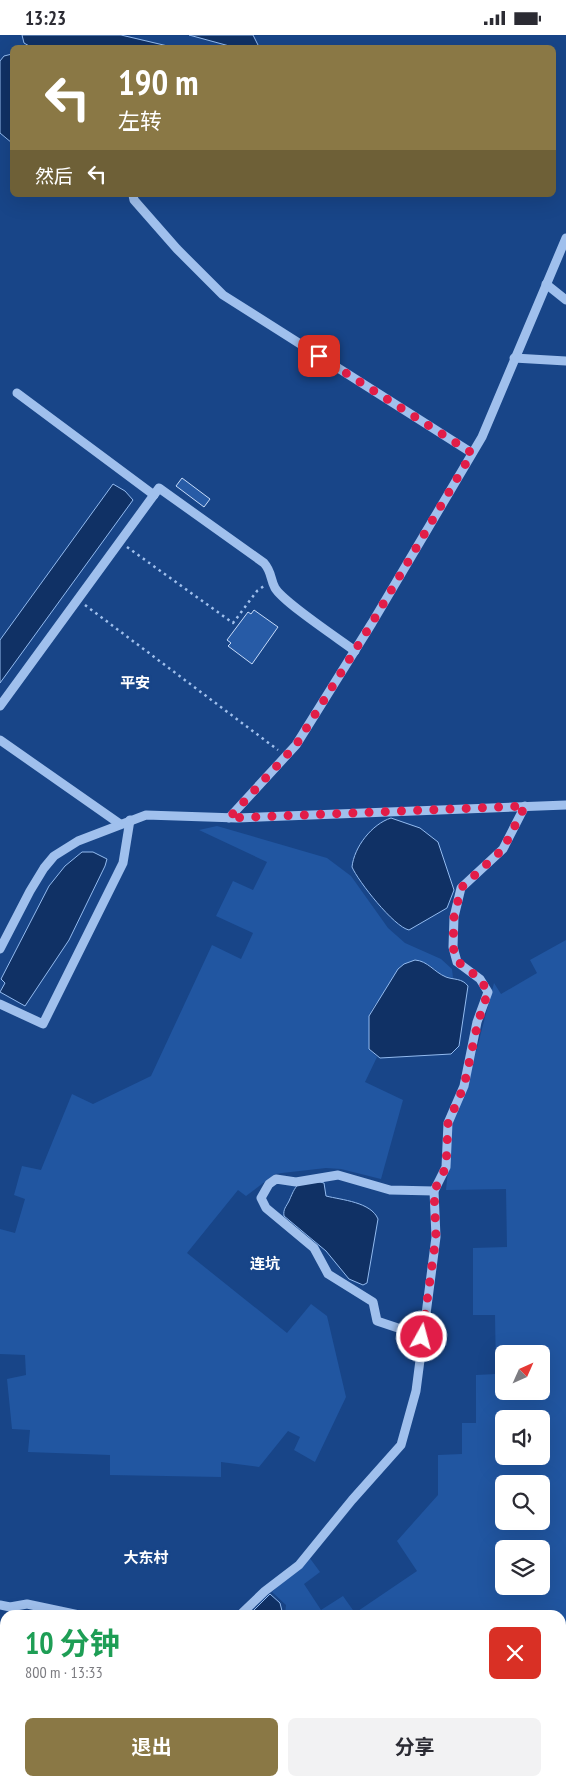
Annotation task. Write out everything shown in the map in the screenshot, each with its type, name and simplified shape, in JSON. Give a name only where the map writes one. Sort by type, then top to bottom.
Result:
[{"type":"street","points":[[134,197],[177,249],[223,295],[472,453]]},
{"type":"street","points":[[229,818],[287,757],[355,651],[482,437],[566,238]]},
{"type":"street","points":[[546,284],[566,299]]},
{"type":"street","points":[[514,358],[566,361]]},
{"type":"street","points":[[17,393],[154,495]]},
{"type":"street","points":[[0,706],[159,488],[264,563],[271,571],[275,588],[285,599],[355,651]]},
{"type":"street","points":[[0,741],[120,824]]},
{"type":"street","points":[[0,949],[30,891],[54,856],[78,841],[130,820],[154,813],[229,818],[566,805]]},
{"type":"street","points":[[245,1610],[265,1591],[299,1565],[352,1500],[401,1445],[416,1391],[436,1237],[434,1191],[446,1167],[448,1123],[464,1086],[478,1022],[488,992],[480,979],[459,965],[454,955],[454,917],[459,891],[503,849],[525,806]]},
{"type":"street","points":[[0,1003],[43,1024],[123,863],[130,820]]},
{"type":"street","points":[[422,1337],[377,1321],[373,1302],[328,1274],[314,1247],[266,1208],[261,1198],[269,1184],[276,1179],[296,1182],[338,1175],[390,1190],[434,1191]]},
{"type":"street","points":[[0,1605],[10,1607],[27,1605],[52,1610]]},
{"type":"path","points":[[119,542],[233,623],[257,591],[273,580]]},
{"type":"path","points":[[77,600],[287,757]]},
{"type":"shaded area","points":[[22,35],[121,35],[164,45],[28,45],[24,43]]},
{"type":"shaded area","points":[[189,35],[253,35],[258,45],[226,45]]},
{"type":"shaded area","points":[[10,54],[10,141],[0,133],[0,61],[4,56]]},
{"type":"shaded area","points":[[113,484],[125,491],[133,500],[0,683],[0,640]]},
{"type":"shaded area","points":[[391,818],[420,828],[438,842],[454,890],[447,908],[409,930],[402,927],[386,912],[369,892],[352,867],[356,852],[365,837],[377,825]]},
{"type":"shaded area","points":[[217,826],[327,858],[351,876],[388,928],[405,943],[441,959],[452,969],[453,978],[444,976],[429,965],[376,1003],[369,1016],[369,1049],[377,1057],[365,1082],[403,1100],[381,1179],[341,1169],[326,1168],[275,1174],[246,1196],[238,1190],[187,1253],[287,1333],[311,1304],[327,1316],[346,1397],[315,1462],[294,1450],[300,1437],[288,1431],[259,1467],[221,1462],[221,1477],[110,1475],[110,1455],[28,1452],[30,1430],[12,1429],[7,1379],[26,1375],[25,1355],[0,1354],[0,1229],[15,1233],[25,1199],[14,1195],[22,1166],[41,1170],[72,1094],[93,1104],[151,1076],[212,945],[241,959],[253,933],[216,916],[233,881],[253,890],[267,862],[199,830]]},
{"type":"shaded area","points":[[82,852],[93,852],[107,859],[105,866],[69,940],[25,1006],[0,992],[5,983],[1,979],[49,886],[65,866]]},
{"type":"shaded area","points":[[566,940],[566,1610],[359,1610],[417,1571],[397,1541],[438,1495],[438,1455],[462,1454],[462,1423],[476,1423],[476,1375],[495,1374],[495,1400],[550,1400],[550,1345],[496,1345],[495,1315],[473,1315],[473,1248],[507,1247],[506,1189],[446,1190],[453,1119],[466,1090],[494,983],[501,994],[537,973],[530,960]]},
{"type":"shaded area","points":[[415,960],[424,962],[446,977],[463,982],[468,986],[459,1046],[451,1054],[380,1058],[369,1049],[369,1016],[398,969],[404,964]]},
{"type":"shaded area","points":[[324,1183],[326,1196],[363,1205],[374,1213],[378,1219],[367,1283],[363,1285],[349,1279],[326,1251],[284,1216],[285,1208],[294,1189],[299,1184]]},
{"type":"shaded area","points":[[309,1557],[320,1572],[304,1584],[321,1610],[286,1610],[286,1605],[272,1592]]},
{"type":"shaded area","points":[[270,1594],[280,1603],[282,1610],[254,1610]]},
{"type":"shaded area","points":[[343,1596],[353,1610],[321,1610]]},
{"type":"building","points":[[182,478],[210,499],[204,507],[176,486]]},
{"type":"building","points":[[254,610],[278,627],[252,664],[228,646],[231,643],[227,640],[248,612],[251,614]]},
{"type":"district","name":"平安","points":[[135,683]]},
{"type":"district","name":"连坑","points":[[265,1264]]},
{"type":"district","name":"大东村","points":[[146,1558]]},
{"type":"route","points":[[319,356],[454,439],[472,453],[372,623],[296,745],[229,818],[525,806],[501,852],[459,891],[454,917],[454,955],[459,965],[483,982],[488,992],[478,1022],[464,1086],[448,1123],[446,1167],[441,1181],[434,1191],[436,1237],[422,1337]]}]
